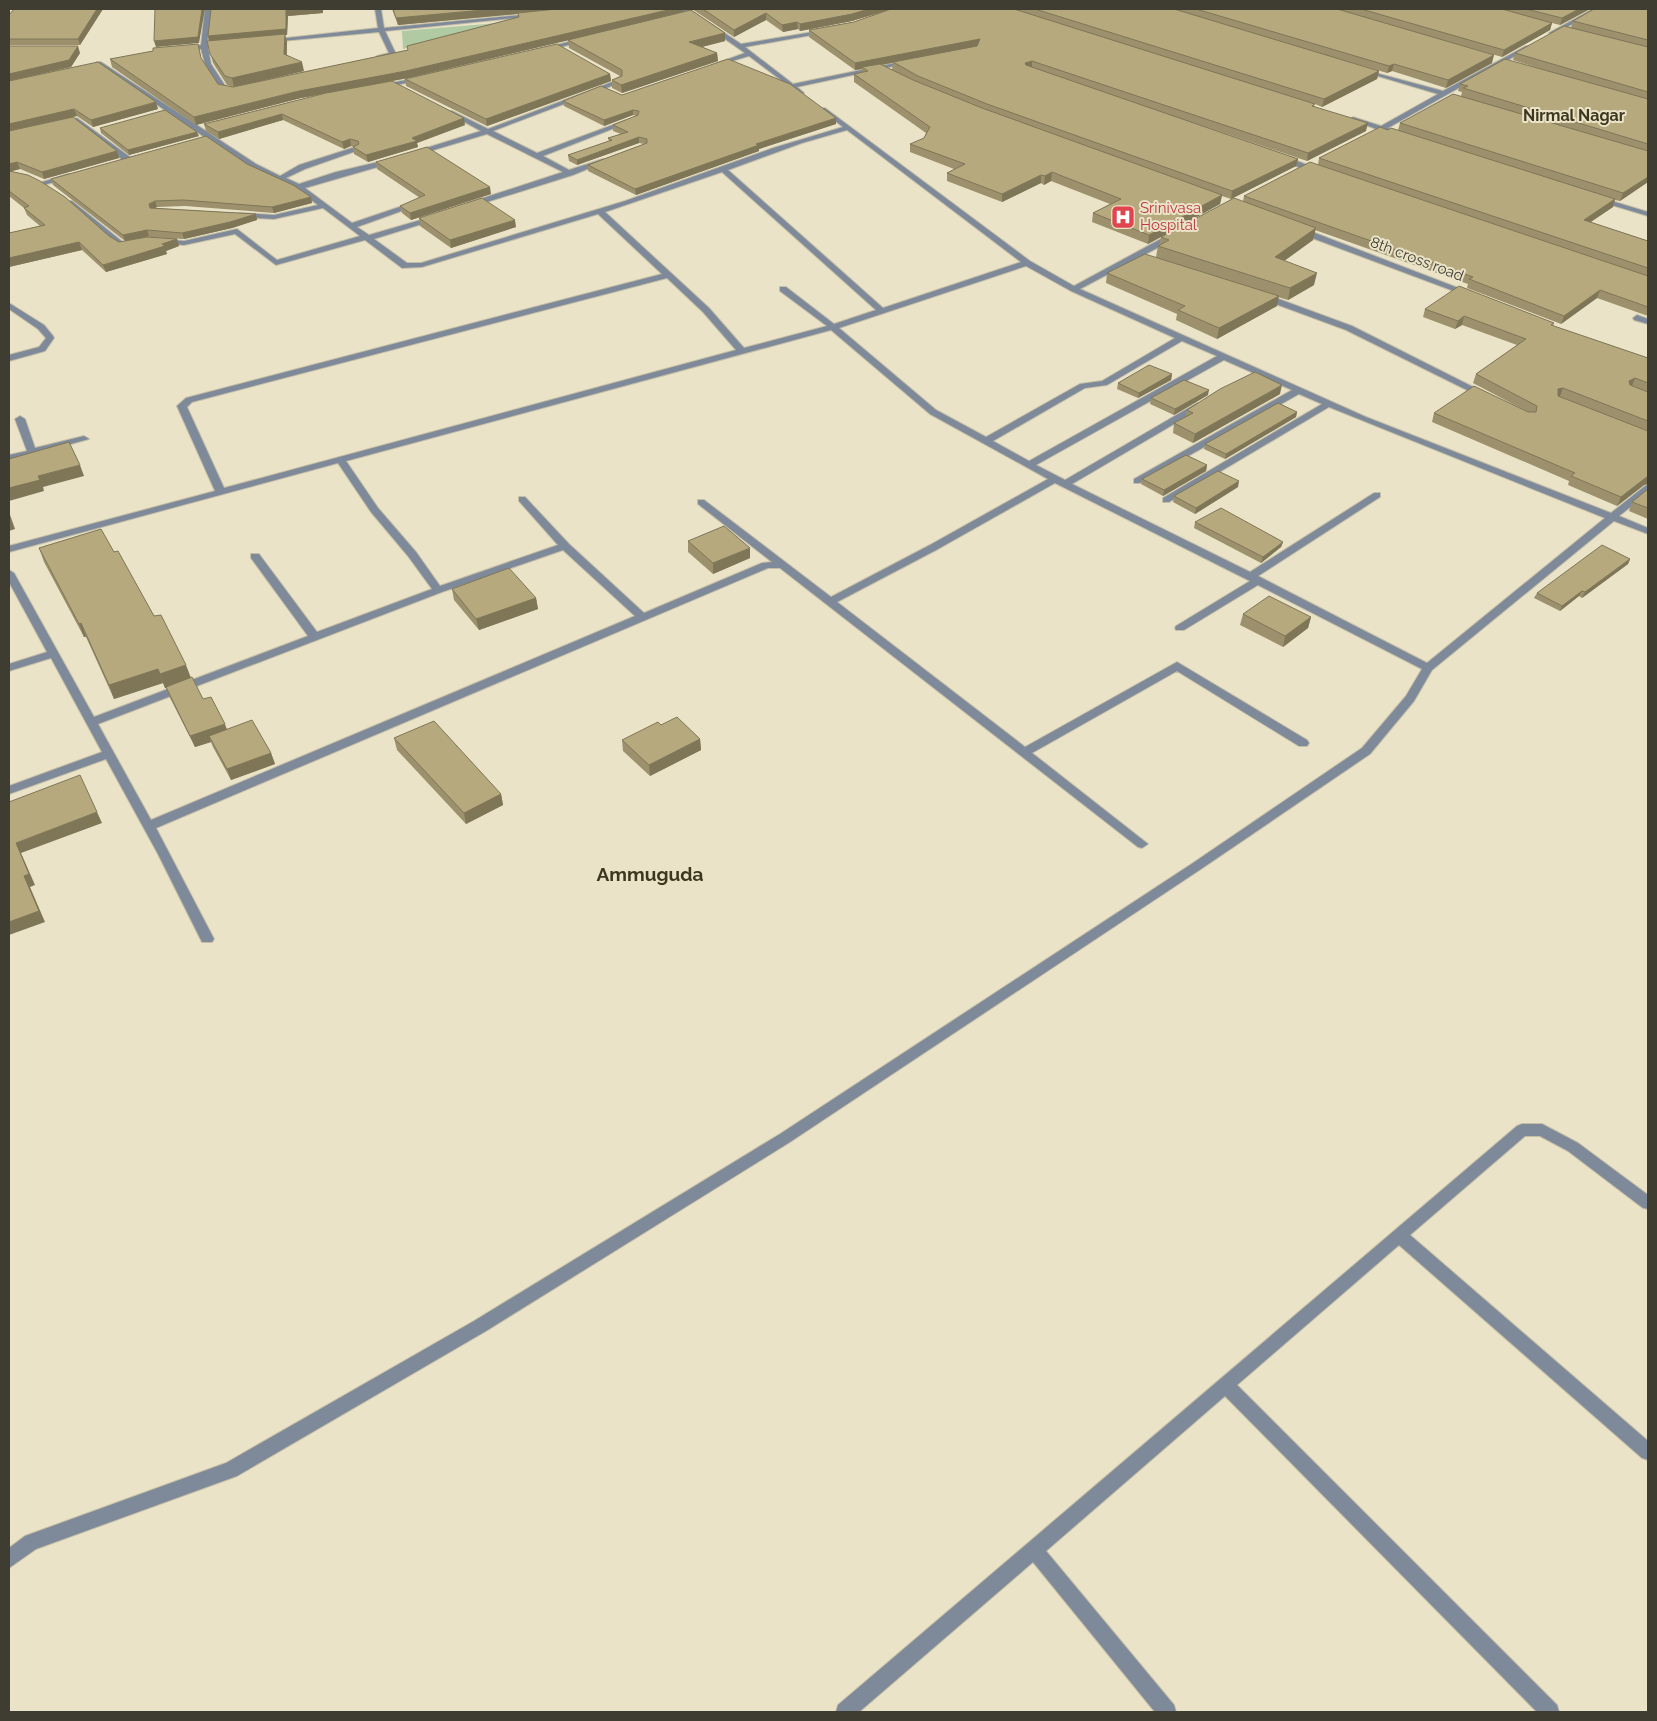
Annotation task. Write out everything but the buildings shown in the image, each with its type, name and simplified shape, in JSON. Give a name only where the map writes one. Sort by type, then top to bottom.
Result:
[{"type":"street","points":[[208,9],[204,47],[208,64],[224,89],[244,88]]},
{"type":"street","points":[[378,9],[381,30],[392,54]]},
{"type":"street","points":[[1544,38],[1597,9]]},
{"type":"street","points":[[684,13],[694,14],[740,46],[1027,264],[1074,288],[1224,356],[1255,374],[1648,531]]},
{"type":"street","points":[[263,41],[495,17],[536,16],[505,26]]},
{"type":"street","points":[[1551,26],[1569,31]]},
{"type":"street","points":[[740,46],[834,28]]},
{"type":"street","points":[[539,50],[597,37]]},
{"type":"street","points":[[1365,137],[1536,42]]},
{"type":"street","points":[[174,49],[233,44]]},
{"type":"street","points":[[558,46],[566,50]]},
{"type":"street","points":[[374,58],[402,52]]},
{"type":"street","points":[[704,69],[750,54]]},
{"type":"street","points":[[1494,57],[1512,63]]},
{"type":"street","points":[[792,86],[918,60]]},
{"type":"street","points":[[90,65],[108,61]]},
{"type":"street","points":[[99,63],[195,130],[252,166],[299,187],[405,266],[422,265],[600,212],[724,170],[815,136],[848,128]]},
{"type":"street","points":[[880,68],[888,72]]},
{"type":"street","points":[[1357,68],[1451,96]]},
{"type":"street","points":[[405,156],[488,131],[620,81],[612,77]]},
{"type":"street","points":[[368,87],[427,78]]},
{"type":"street","points":[[394,84],[403,88]]},
{"type":"street","points":[[602,88],[616,94]]},
{"type":"street","points":[[158,113],[168,110]]},
{"type":"street","points":[[446,110],[570,174]]},
{"type":"street","points":[[1344,116],[1401,134]]},
{"type":"street","points":[[537,156],[636,118]]},
{"type":"street","points":[[52,126],[77,120],[127,159]]},
{"type":"street","points":[[195,130],[204,127]]},
{"type":"street","points":[[92,131],[102,128]]},
{"type":"street","points":[[199,140],[208,138]]},
{"type":"street","points":[[280,179],[302,167],[355,150]]},
{"type":"street","points":[[1270,154],[1325,173]]},
{"type":"street","points":[[118,162],[136,157]]},
{"type":"street","points":[[460,209],[570,174],[616,157]]},
{"type":"street","points":[[299,187],[396,159]]},
{"type":"street","points":[[1298,171],[1315,162]]},
{"type":"street","points":[[724,170],[883,312]]},
{"type":"street","points":[[51,189],[39,181],[80,172]]},
{"type":"street","points":[[58,195],[122,246],[140,242]]},
{"type":"street","points":[[1591,196],[1648,214]]},
{"type":"street","points":[[351,226],[419,203]]},
{"type":"street","points":[[235,214],[274,218],[323,206]]},
{"type":"street","points":[[600,212],[706,310],[742,352]]},
{"type":"street","points":[[149,240],[184,243],[237,231],[276,263],[442,215]]},
{"type":"street","name":"8th cross road","points":[[1293,227],[1481,298]]},
{"type":"street","points":[[1074,288],[1179,233]]},
{"type":"street","points":[[1136,256],[1145,260]]},
{"type":"street","points":[[9,549],[833,327],[1027,264]]},
{"type":"street","points":[[221,493],[182,406],[189,400],[668,275]]},
{"type":"street","points":[[783,289],[833,327],[933,412],[1054,479],[1428,668]]},
{"type":"street","points":[[1254,294],[1350,328],[1495,400]]},
{"type":"street","points":[[9,305],[40,327],[50,338],[42,349],[9,358]]},
{"type":"street","points":[[1637,318],[1648,322]]},
{"type":"street","points":[[986,441],[1083,386],[1104,383],[1183,337]]},
{"type":"street","points":[[1029,465],[1224,356]]},
{"type":"street","points":[[1137,481],[1299,390]]},
{"type":"street","points":[[1065,484],[1205,402]]},
{"type":"street","points":[[1166,500],[1330,403]]},
{"type":"street","points":[[20,419],[32,452]]},
{"type":"street","points":[[9,458],[84,439]]},
{"type":"street","points":[[340,460],[374,510],[412,554],[438,590]]},
{"type":"street","points":[[830,602],[934,547],[1054,479]]},
{"type":"street","points":[[9,1558],[31,1542],[231,1470],[480,1326],[785,1138],[1206,861],[1366,751],[1410,698],[1428,668],[1648,488]]},
{"type":"street","points":[[1180,628],[1377,495]]},
{"type":"street","points":[[522,499],[565,546],[643,618]]},
{"type":"street","points":[[702,502],[1023,754],[1142,844]]},
{"type":"street","points":[[90,724],[438,590],[565,546]]},
{"type":"street","points":[[255,556],[316,637]]},
{"type":"street","points":[[148,826],[766,565],[782,565]]},
{"type":"street","points":[[9,573],[90,724],[148,826],[207,939]]},
{"type":"street","points":[[9,668],[52,654]]},
{"type":"street","points":[[1023,754],[1177,666],[1303,743]]},
{"type":"street","points":[[9,790],[108,754]]},
{"type":"street","points":[[845,1712],[1035,1551],[1522,1130],[1542,1130],[1572,1147],[1648,1203]]},
{"type":"street","points":[[1400,1236],[1648,1452]]},
{"type":"street","points":[[1226,1385],[1550,1712]]},
{"type":"street","points":[[1035,1551],[1167,1712]]},
{"type":"green space","points":[[510,22],[403,49],[402,31]]},
{"type":"place","name":"Srinivasa Hospital","points":[[1123,217]]},
{"type":"district","name":"Nirmal Nagar","points":[[1574,115]]},
{"type":"district","name":"Ammuguda","points":[[650,874]]}]
